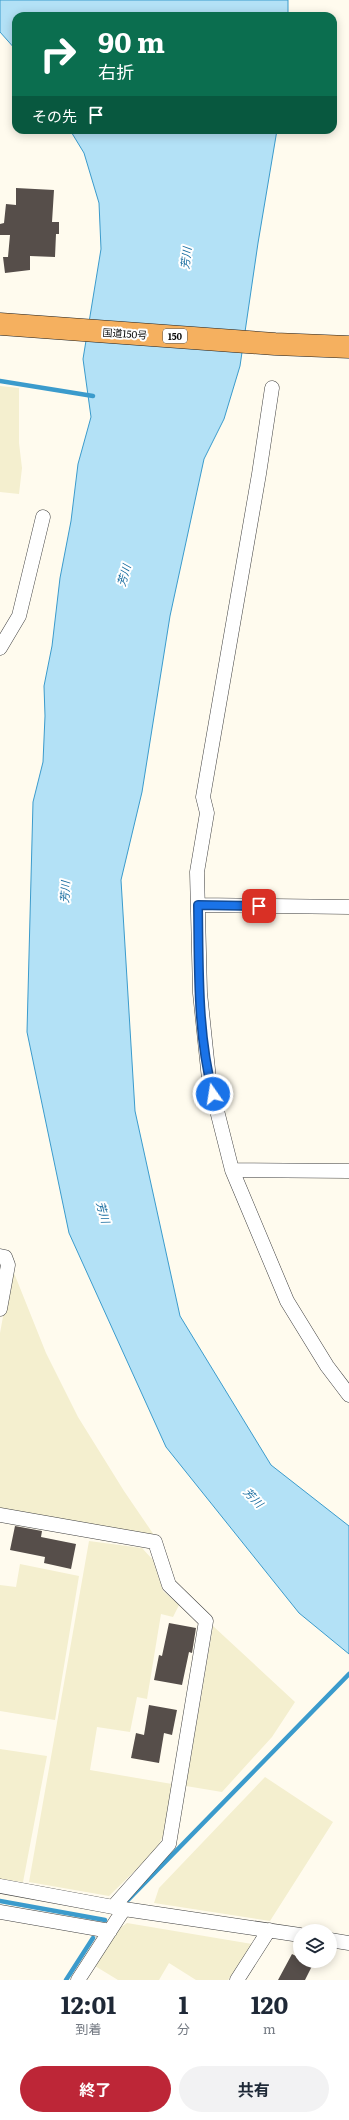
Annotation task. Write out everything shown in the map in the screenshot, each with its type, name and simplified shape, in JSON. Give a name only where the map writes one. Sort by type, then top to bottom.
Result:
[{"type":"highway","name":"国道150号","points":[[0,324],[275,344],[349,347]]},
{"type":"highway","name":"国道150号","points":[[275,344],[349,355]]},
{"type":"street","points":[[272,388],[258,482],[203,797],[207,813],[197,872],[200,993],[209,1079],[232,1170],[287,1301],[327,1366],[349,1395]]},
{"type":"street","points":[[0,648],[19,616],[43,517]]},
{"type":"street","points":[[198,905],[349,907]]},
{"type":"street","points":[[232,1170],[349,1171]]},
{"type":"street","points":[[0,1256],[5,1257],[8,1265],[0,1309]]},
{"type":"street","points":[[0,1515],[155,1542],[169,1585],[206,1620],[169,1844],[118,1908],[110,1931],[78,1980]]},
{"type":"street","points":[[0,1886],[118,1908],[293,1934]]},
{"type":"street","points":[[0,1912],[110,1931]]},
{"type":"street","points":[[237,1980],[269,1930]]},
{"type":"street","points":[[337,1941],[349,1943]]},
{"type":"shaded area","points":[[0,386],[19,388],[19,443],[22,468],[19,494],[0,492]]},
{"type":"shaded area","points":[[12,1268],[46,1353],[78,1417],[124,1491],[154,1535],[0,1510],[0,1333]]},
{"type":"shaded area","points":[[89,1541],[142,1548],[153,1560],[163,1591],[179,1605],[173,1617],[161,1614],[147,1699],[137,1697],[130,1732],[97,1727],[90,1770],[172,1784],[164,1833],[157,1849],[109,1896],[29,1882]]},
{"type":"shaded area","points":[[20,1564],[79,1576],[55,1720],[0,1711],[0,1585],[16,1587]]},
{"type":"shaded area","points":[[213,1626],[295,1702],[272,1737],[222,1792],[186,1786]]},
{"type":"shaded area","points":[[0,1749],[47,1756],[23,1882],[0,1879]]},
{"type":"shaded area","points":[[265,1777],[333,1822],[270,1921],[154,1903],[159,1888]]},
{"type":"shaded area","points":[[127,1923],[252,1944],[228,1980],[196,1980],[169,1963],[159,1980],[118,1980],[95,1966],[117,1930]]},
{"type":"water","points":[[0,0],[288,0],[288,12],[12,12],[12,46],[0,32]]},
{"type":"water","name":"芳川","points":[[72,134],[276,134],[258,243],[240,366],[224,419],[204,459],[170,616],[142,792],[121,880],[135,1111],[180,1316],[271,1465],[349,1526],[349,1654],[299,1613],[166,1447],[69,1233],[27,1032],[33,802],[43,762],[45,716],[44,686],[52,646],[60,578],[71,521],[78,464],[91,417],[83,359],[101,249],[99,203],[84,153]]},
{"type":"building","points":[[16,188],[54,190],[52,222],[59,222],[59,234],[56,234],[55,257],[30,256],[30,270],[5,273],[3,257],[8,257],[10,235],[0,235],[0,224],[4,223],[6,204],[16,205]]},
{"type":"building","points":[[15,1526],[42,1531],[41,1537],[76,1544],[71,1569],[44,1563],[45,1557],[10,1550]]},
{"type":"building","points":[[169,1623],[196,1628],[192,1653],[189,1652],[182,1685],[154,1680],[159,1655],[162,1656]]},
{"type":"building","points":[[149,1705],[177,1710],[172,1735],[164,1733],[159,1763],[131,1758],[136,1733],[144,1735]]},
{"type":"building","points":[[292,1954],[293,1968],[311,1968],[305,1980],[278,1980]]},
{"type":"waterway","points":[[0,381],[93,396]]},
{"type":"waterway","points":[[128,1900],[349,1674]]},
{"type":"waterway","points":[[0,1901],[105,1920]]},
{"type":"waterway","points":[[66,1980],[93,1938]]},
{"type":"route","points":[[213,1094],[209,1079],[200,993],[198,905],[259,906]]}]
